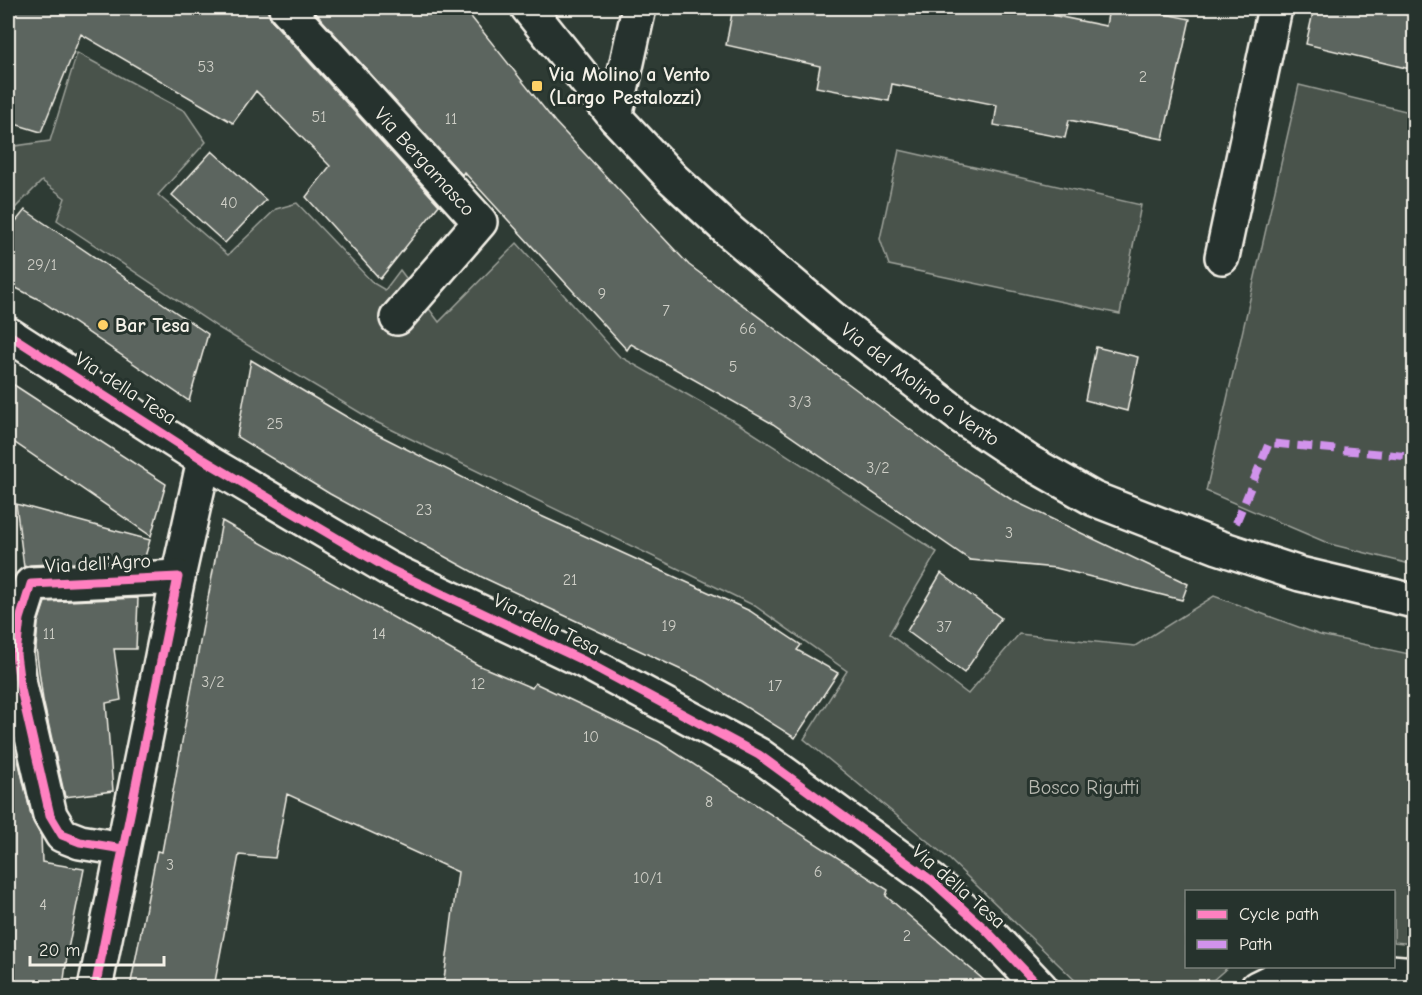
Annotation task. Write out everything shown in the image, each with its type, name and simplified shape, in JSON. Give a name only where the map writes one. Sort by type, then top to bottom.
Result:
[{"type":"street","name":"Via Bergamasco","points":[[286,8],[480,222],[397,318]]},
{"type":"street","name":"Via del Molino a Vento","points":[[528,8],[615,117],[674,179],[728,230],[831,317],[960,416],[1029,462],[1094,499],[1218,547],[1300,574],[1414,601]]},
{"type":"street","points":[[615,117],[639,8]]},
{"type":"street","points":[[1222,257],[1275,8]]},
{"type":"street","name":"Via della Tesa","points":[[8,334],[204,460],[389,569],[582,660],[759,755],[932,881],[985,929],[1041,987]]},
{"type":"street","name":"Via dell'Agro","points":[[95,987],[204,460]]},
{"type":"street","name":"Via dell'Agro","points":[[123,849],[80,842],[62,835],[50,815],[20,685],[16,654],[20,619],[31,584],[178,577]]},
{"type":"street","points":[[1257,987],[1298,968]]},
{"type":"street","points":[[1345,968],[1414,974]]},
{"type":"green space","name":"Bosco Rigutti","points":[[77,53],[185,111],[206,142],[158,195],[228,255],[276,209],[297,203],[373,283],[385,290],[400,270],[439,322],[517,243],[619,356],[739,424],[937,552],[889,634],[968,694],[1019,634],[1135,646],[1214,596],[1320,635],[1414,655],[1414,944],[1395,942],[1395,890],[1185,890],[1185,968],[1227,968],[1205,987],[1082,987],[948,858],[804,739],[847,671],[755,606],[374,421],[219,328],[57,220],[65,198],[42,181],[15,208],[8,205],[8,147],[50,141]]},
{"type":"green space","points":[[1299,85],[1414,113],[1414,565],[1330,544],[1206,491]]},
{"type":"green space","points":[[899,150],[1141,205],[1120,314],[889,265],[880,239]]},
{"type":"building","points":[[8,8],[268,8],[272,21],[439,205],[380,279],[306,197],[330,166],[256,91],[233,123],[81,34],[41,132],[8,122]]},
{"type":"building","points":[[311,8],[464,8],[555,122],[689,265],[951,460],[1012,500],[1188,584],[1182,600],[1056,568],[970,560],[773,424],[631,344],[627,350],[464,172],[462,175]]},
{"type":"building","points":[[733,8],[1017,8],[1106,26],[1109,8],[1135,8],[1190,19],[1163,139],[1069,120],[1065,138],[994,125],[997,105],[892,84],[889,101],[816,87],[820,66],[726,45]]},
{"type":"building","points":[[1314,8],[1414,8],[1414,70],[1306,44]]},
{"type":"building","points":[[212,151],[266,200],[225,243],[172,195]]},
{"type":"building","points":[[25,210],[208,334],[189,401],[40,300],[8,284],[8,231]]},
{"type":"building","points":[[1096,347],[1138,357],[1127,411],[1085,400]]},
{"type":"building","points":[[251,360],[367,429],[519,506],[750,611],[801,645],[797,650],[838,673],[795,738],[705,681],[482,577],[330,494],[237,437]]},
{"type":"building","points":[[8,381],[166,484],[151,536],[8,438]]},
{"type":"building","points":[[16,504],[150,540],[144,560],[24,567]]},
{"type":"building","points":[[222,521],[478,665],[532,688],[535,683],[659,742],[888,890],[886,896],[992,987],[443,987],[458,872],[287,794],[275,858],[239,855],[214,987],[130,987],[157,851],[162,852]]},
{"type":"building","points":[[941,573],[1001,618],[964,673],[907,631]]},
{"type":"building","points":[[138,598],[136,649],[114,649],[121,700],[106,703],[113,791],[65,797],[43,700],[36,648],[38,623],[45,602]]},
{"type":"building","points":[[8,755],[17,755],[32,819],[41,836],[42,862],[84,869],[63,987],[8,987]]},
{"type":"marked path","points":[[1236,523],[1269,443],[1414,457]]},
{"type":"cycle path","points":[[8,334],[204,460],[389,569],[582,660],[759,755],[932,881],[985,929],[1041,988]]},
{"type":"cycle path","points":[[95,988],[178,577],[31,584],[20,619],[16,654],[20,685],[50,815],[62,835],[80,842],[123,849]]},
{"type":"place","name":"Via Molino a Vento (Largo Pestalozzi)","points":[[537,86]]},
{"type":"place","name":"Bar Tesa","points":[[103,325]]}]
